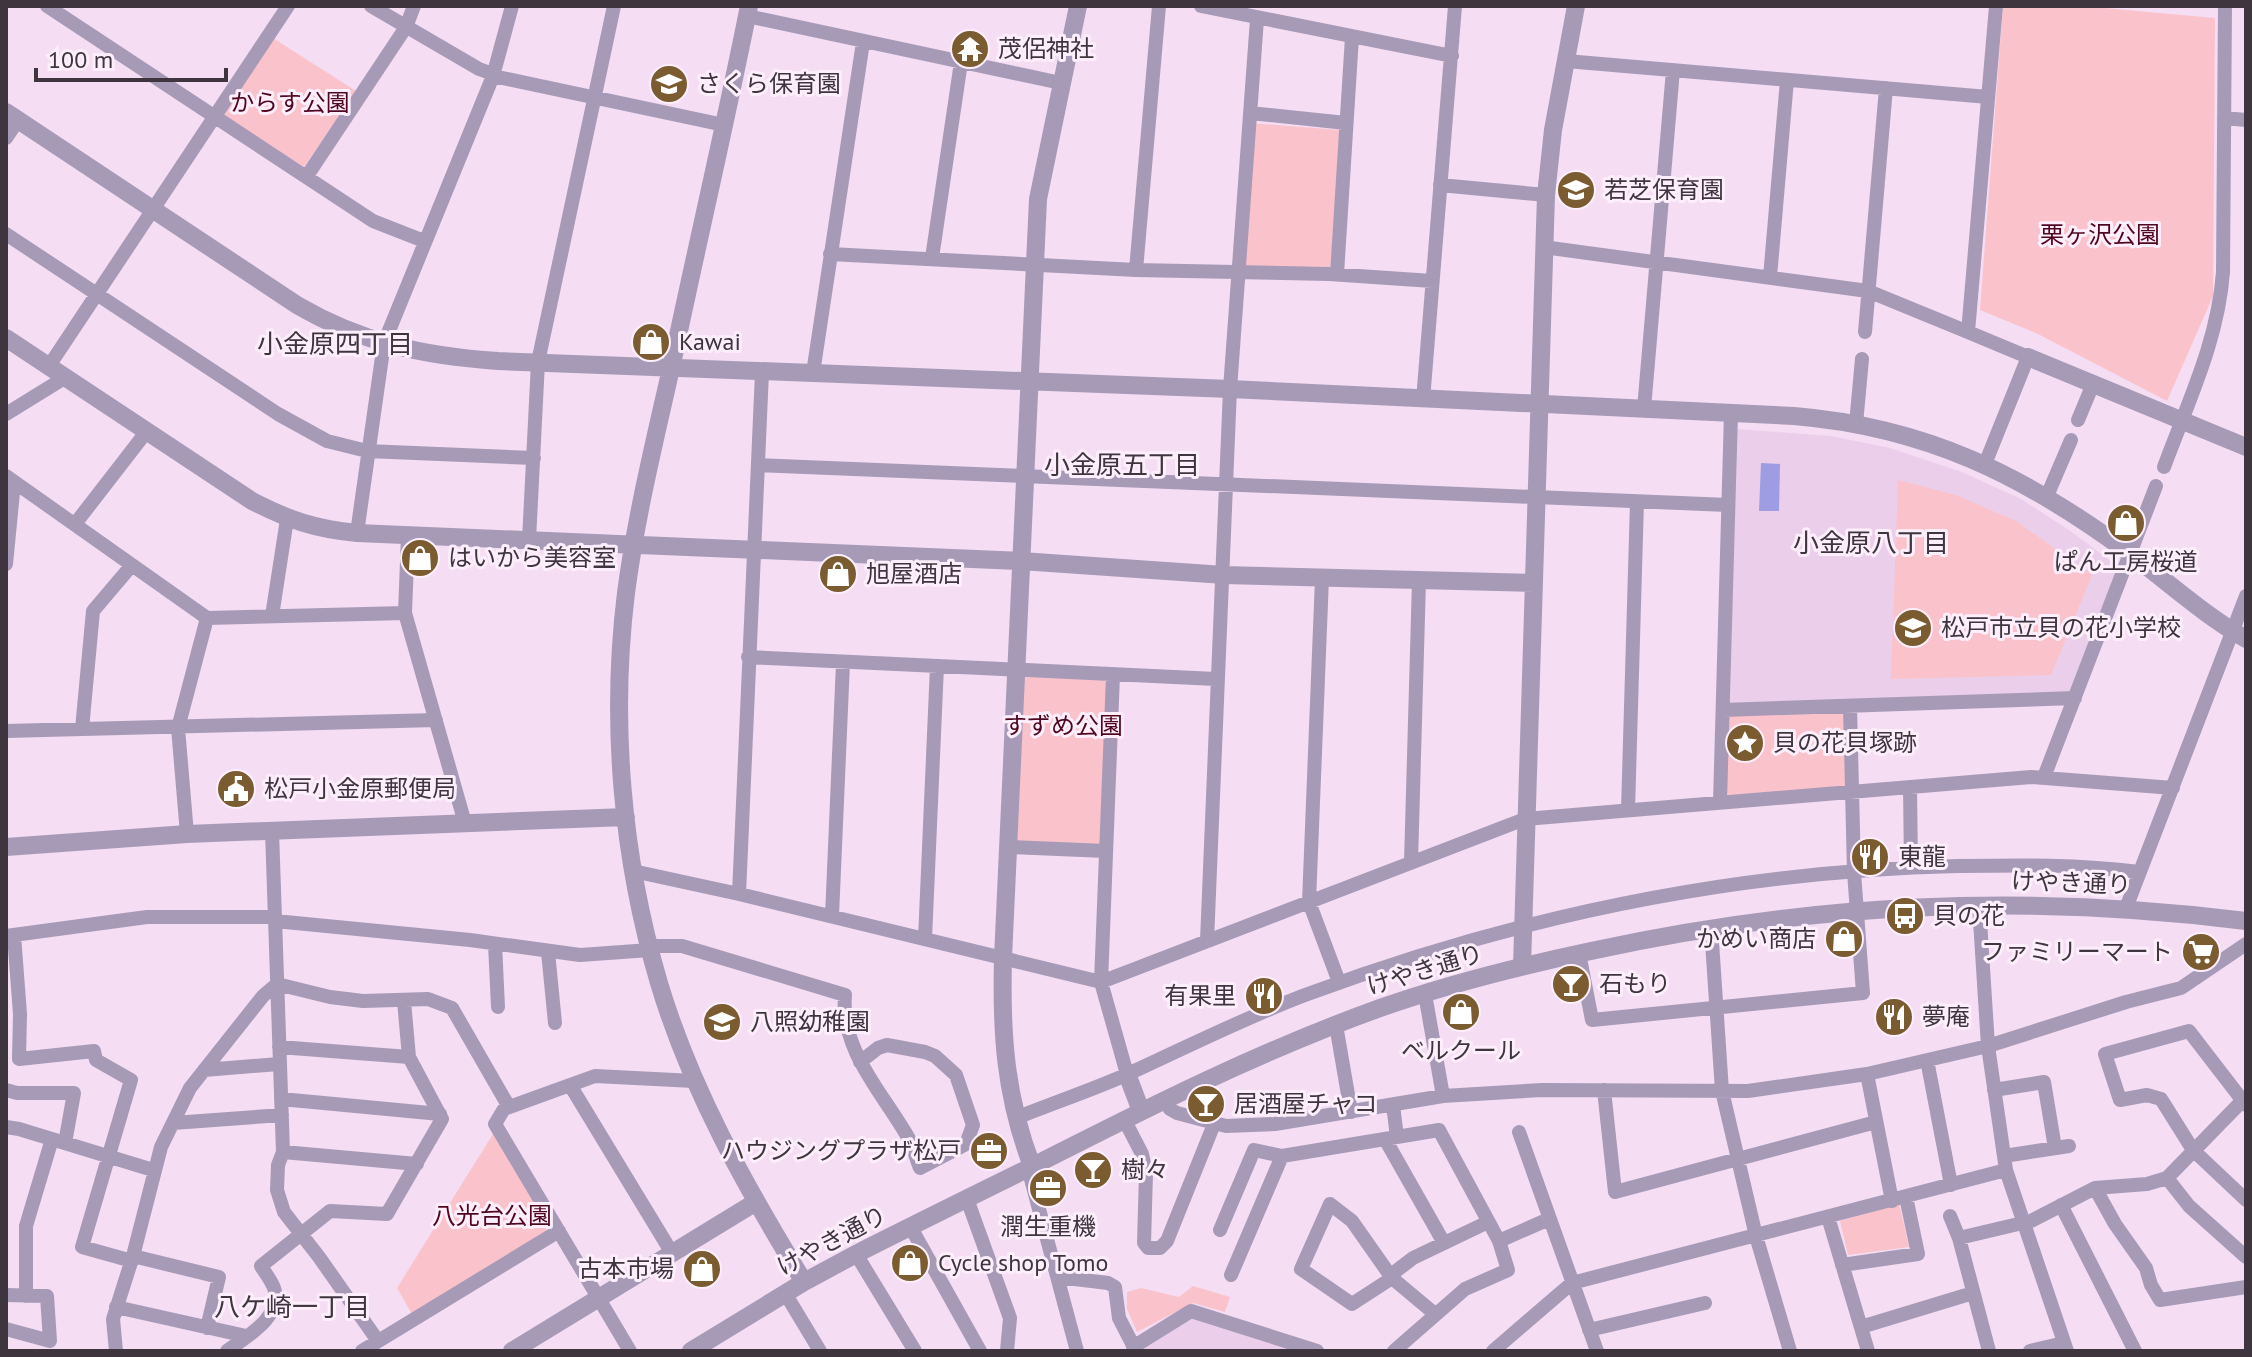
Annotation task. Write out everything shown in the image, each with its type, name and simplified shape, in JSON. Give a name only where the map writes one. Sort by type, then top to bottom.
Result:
[{"type":"street","points":[[47,6],[373,221],[424,241]]},
{"type":"street","points":[[49,366],[288,6]]},
{"type":"street","points":[[371,6],[493,75],[724,125]]},
{"type":"street","points":[[307,176],[406,27],[414,6]]},
{"type":"street","points":[[357,533],[384,343],[493,75],[512,6]]},
{"type":"street","points":[[529,540],[538,362],[614,6]]},
{"type":"street","points":[[1077,1351],[1016,1118],[1001,1024],[1038,199],[1078,6]]},
{"type":"street","points":[[1136,270],[1159,6]]},
{"type":"street","points":[[1201,6],[1452,56]]},
{"type":"street","points":[[1423,400],[1455,6]]},
{"type":"street","points":[[1522,966],[1543,247],[1553,130],[1576,6]]},
{"type":"street","points":[[1968,332],[1996,6]]},
{"type":"street","points":[[2164,467],[2209,350],[2219,311],[2223,272],[2225,6]]},
{"type":"street","points":[[804,1282],[756,1202],[694,1081],[649,948],[633,871],[620,744],[626,593],[671,368],[748,11],[863,42],[1061,83]]},
{"type":"street","points":[[1207,941],[1230,389],[1257,19]]},
{"type":"street","points":[[1337,274],[1352,37]]},
{"type":"street","points":[[813,373],[863,42]]},
{"type":"street","points":[[1566,61],[1988,97]]},
{"type":"street","points":[[932,258],[961,62]]},
{"type":"street","points":[[1644,409],[1673,70]]},
{"type":"street","points":[[1770,277],[1787,80]]},
{"type":"street","points":[[1865,332],[1886,88]]},
{"type":"street","points":[[1250,113],[1346,123]]},
{"type":"street","points":[[6,138],[12,116],[297,305],[325,320],[384,343],[440,356],[1794,416],[1856,424],[1911,436],[1985,464],[2047,496],[2239,635]]},
{"type":"street","points":[[2224,118],[2246,120]]},
{"type":"street","points":[[1440,185],[1546,195]]},
{"type":"street","points":[[6,234],[302,429],[327,441],[367,451],[534,458]]},
{"type":"street","points":[[1543,247],[1868,291],[2246,447]]},
{"type":"street","points":[[830,254],[1136,270],[1337,274],[1432,281]]},
{"type":"street","points":[[6,338],[252,501],[287,519],[319,529],[1021,561],[1224,575],[1534,583]]},
{"type":"street","points":[[1985,464],[2028,357]]},
{"type":"street","points":[[1856,424],[1862,359]]},
{"type":"street","points":[[739,894],[762,372]]},
{"type":"street","points":[[6,414],[66,377]]},
{"type":"street","points":[[2078,420],[2093,384]]},
{"type":"street","points":[[1720,802],[1731,413]]},
{"type":"street","points":[[75,524],[147,431]]},
{"type":"street","points":[[2047,496],[2071,440]]},
{"type":"street","points":[[758,465],[1728,505]]},
{"type":"street","points":[[10,479],[207,618],[405,613]]},
{"type":"street","points":[[6,564],[10,479]]},
{"type":"street","points":[[2044,777],[2156,486]]},
{"type":"street","points":[[1628,810],[1637,502]]},
{"type":"street","points":[[272,616],[287,519]]},
{"type":"street","points":[[408,535],[405,613],[465,823]]},
{"type":"street","points":[[82,729],[93,611],[132,565]]},
{"type":"street","points":[[1322,578],[1309,902],[1339,982]]},
{"type":"street","points":[[1411,862],[1419,581]]},
{"type":"street","points":[[2126,908],[2173,788],[2239,635],[2246,596]]},
{"type":"street","points":[[187,834],[178,728],[207,618]]},
{"type":"street","points":[[748,657],[1216,679]]},
{"type":"street","points":[[832,916],[843,663]]},
{"type":"street","points":[[925,939],[937,666]]},
{"type":"street","points":[[1113,675],[1101,982],[1127,1074],[1132,1115],[1146,1173],[1144,1243],[1148,1248],[1160,1248],[1167,1241],[1214,1124]]},
{"type":"street","points":[[1723,710],[2075,698]]},
{"type":"street","points":[[1579,953],[1592,1020],[1863,993],[1854,872],[1850,706]]},
{"type":"street","points":[[6,731],[436,720]]},
{"type":"street","points":[[633,871],[1101,982],[1525,819],[2044,777],[2173,788]]},
{"type":"street","points":[[1910,787],[1911,867]]},
{"type":"street","points":[[6,847],[187,834],[626,817]]},
{"type":"street","points":[[272,831],[283,1152],[278,1165],[277,1190],[284,1212],[319,1257],[373,1347],[559,1231]]},
{"type":"street","points":[[1008,847],[1106,851]]},
{"type":"street","points":[[1016,1118],[1127,1074],[1215,1032],[1339,982],[1455,944],[1636,901],[1711,888],[1911,867],[2044,866],[2139,872]]},
{"type":"street","points":[[1979,905],[1988,1046],[2005,1163],[2066,1347],[2030,1351]]},
{"type":"street","name":"けやき通り","points":[[691,1351],[856,1254],[1234,1066],[1425,994],[1522,966],[1711,927],[1856,909],[1979,905],[2126,908],[2246,921]]},
{"type":"street","points":[[207,1328],[219,1277],[82,1247],[131,1080],[96,1060],[94,1051],[19,1059],[12,1024],[10,936],[147,917],[274,919],[580,955],[682,946],[845,995],[843,1010],[860,1062],[910,1140],[920,1168],[966,1144],[973,1125],[956,1075],[935,1056],[887,1045],[860,1062]]},
{"type":"street","points":[[1711,927],[1722,1091],[1756,1236],[1790,1351]]},
{"type":"street","points":[[495,944],[498,1007]]},
{"type":"street","points":[[1165,1100],[1170,1109],[1177,1113],[1214,1124],[1275,1124],[1443,1096],[1542,1090],[1748,1091],[1867,1074],[1988,1046],[2126,1002],[2181,988],[2246,944]]},
{"type":"street","points":[[548,952],[555,1023]]},
{"type":"street","points":[[277,984],[330,997],[363,1001],[428,999],[452,1008],[509,1107]]},
{"type":"street","points":[[116,1351],[113,1319],[161,1147],[190,1088],[263,996],[277,984]]},
{"type":"street","points":[[1425,994],[1443,1096]]},
{"type":"street","points":[[227,1351],[269,1317],[276,1302],[274,1289],[261,1266],[330,1211],[387,1214],[442,1119],[409,1057],[404,1001]]},
{"type":"street","points":[[1336,1025],[1351,1112]]},
{"type":"street","points":[[1959,1238],[2031,1221],[2095,1188],[2147,1184],[2167,1178],[2193,1150],[2244,1101],[2189,1031],[2105,1054],[2120,1100],[2147,1095],[2161,1099],[2193,1150],[2246,1200]]},
{"type":"street","points":[[279,1047],[409,1057]]},
{"type":"street","points":[[1927,1060],[1951,1185]]},
{"type":"street","points":[[204,1070],[279,1064]]},
{"type":"street","points":[[1842,1265],[1918,1254],[1876,1122],[1867,1074]]},
{"type":"street","points":[[630,1351],[495,1124],[504,1109],[595,1076],[694,1081]]},
{"type":"street","points":[[1493,1351],[1572,1283],[1951,1185],[2005,1163],[2062,1147],[2044,1082],[1994,1090]]},
{"type":"street","points":[[570,1085],[672,1253]]},
{"type":"street","points":[[6,1090],[17,1093],[74,1093],[26,1226],[26,1296]]},
{"type":"street","points":[[1604,1090],[1615,1192],[1876,1122]]},
{"type":"street","points":[[281,1099],[440,1114]]},
{"type":"street","points":[[1393,1105],[1391,1138],[1444,1243]]},
{"type":"street","points":[[173,1123],[282,1115]]},
{"type":"street","points":[[6,1127],[153,1170]]},
{"type":"street","points":[[1220,1230],[1254,1150],[1282,1156],[1439,1130],[1486,1223],[1499,1241],[1508,1270],[1465,1289],[1394,1351]]},
{"type":"street","points":[[1519,1132],[1597,1351]]},
{"type":"street","points":[[283,1152],[417,1164]]},
{"type":"street","points":[[1231,1275],[1282,1156]]},
{"type":"street","points":[[2167,1178],[2189,1206],[2246,1257]]},
{"type":"street","points":[[2095,1188],[2115,1224],[2146,1268],[2160,1300],[2246,1287]]},
{"type":"street","points":[[967,1199],[1010,1318],[1007,1351]]},
{"type":"street","points":[[512,1351],[756,1202]]},
{"type":"street","points":[[1435,1314],[1392,1278],[1352,1221],[1330,1204],[1301,1269],[1352,1304],[1392,1278],[1413,1258],[1486,1223]]},
{"type":"street","points":[[2061,1205],[2135,1351]]},
{"type":"street","points":[[1950,1216],[1959,1238],[1989,1351]]},
{"type":"street","points":[[1828,1217],[1868,1351]]},
{"type":"street","points":[[1499,1241],[1549,1219]]},
{"type":"street","points":[[910,1226],[980,1351]]},
{"type":"street","points":[[856,1254],[915,1351]]},
{"type":"street","points":[[1058,1277],[1108,1283],[1115,1287],[1119,1318],[1135,1349],[1191,1311],[1317,1351]]},
{"type":"street","points":[[785,1293],[820,1351]]},
{"type":"street","points":[[1861,1327],[1973,1293]]},
{"type":"street","points":[[6,1295],[47,1296],[50,1341],[6,1329]]},
{"type":"street","points":[[1589,1330],[1705,1303]]},
{"type":"street","points":[[116,1307],[246,1336]]},
{"type":"shaded area","name":"松戸市立貝の花小学校","points":[[1737,429],[1831,436],[1890,448],[1962,472],[2021,499],[2119,567],[2072,690],[2067,693],[1732,705],[1728,702]]},
{"type":"shaded area","points":[[1194,1317],[1300,1351],[1141,1351]]},
{"type":"green space","name":"栗ヶ沢公園","points":[[2003,6],[2082,6],[2215,18],[2213,296],[2167,401],[2038,334],[1980,310]]},
{"type":"green space","name":"からす公園","points":[[273,38],[356,91],[304,167],[222,115]]},
{"type":"green space","points":[[1249,123],[1341,130],[1329,274],[1240,270]]},
{"type":"green space","points":[[1898,480],[1956,495],[2016,521],[2092,575],[2051,675],[1891,679]]},
{"type":"green space","name":"すずめ公園","points":[[1025,676],[1103,679],[1108,685],[1101,842],[1097,846],[1017,843],[1022,680]]},
{"type":"green space","points":[[1840,712],[1844,715],[1846,783],[1843,788],[1731,798],[1726,792],[1726,720],[1730,716]]},
{"type":"green space","name":"八光台公園","points":[[493,1134],[548,1226],[546,1231],[412,1314],[397,1288]]},
{"type":"green space","points":[[1899,1203],[1909,1247],[1848,1255],[1840,1221]]},
{"type":"green space","points":[[1193,1286],[1230,1297],[1225,1312],[1193,1303],[1137,1332],[1127,1309],[1127,1292],[1141,1288],[1179,1297]]},
{"type":"water","points":[[1761,463],[1780,464],[1779,511],[1759,511]]},
{"type":"place","name":"茂侶神社","points":[[970,49]]},
{"type":"place","name":"さくら保育園","points":[[669,84]]},
{"type":"place","name":"若芝保育園","points":[[1576,190]]},
{"type":"place","name":"Kawai","points":[[651,342]]},
{"type":"place","name":"ぱん工房桜道","points":[[2126,523]]},
{"type":"place","name":"はいから美容室","points":[[420,558]]},
{"type":"place","name":"旭屋酒店","points":[[838,574]]},
{"type":"place","name":"松戸市立貝の花小学校","points":[[1913,628]]},
{"type":"place","name":"貝の花貝塚跡","points":[[1745,743]]},
{"type":"place","name":"松戸小金原郵便局","points":[[236,789]]},
{"type":"place","name":"東龍","points":[[1870,857]]},
{"type":"place","name":"貝の花","points":[[1905,916]]},
{"type":"place","name":"かめい商店","points":[[1844,939]]},
{"type":"place","name":"ファミリーマート","points":[[2201,952]]},
{"type":"place","name":"石もり","points":[[1571,984]]},
{"type":"place","name":"有果里","points":[[1264,996]]},
{"type":"place","name":"ベルクール","points":[[1461,1012]]},
{"type":"place","name":"夢庵","points":[[1894,1017]]},
{"type":"place","name":"八照幼稚園","points":[[722,1022]]},
{"type":"place","name":"居酒屋チャコ","points":[[1206,1104]]},
{"type":"place","name":"ハウジングプラザ松戸","points":[[989,1151]]},
{"type":"place","name":"樹々","points":[[1093,1170]]},
{"type":"place","name":"潤生重機","points":[[1048,1188]]},
{"type":"place","name":"Cycle shop Tomo","points":[[910,1263]]},
{"type":"place","name":"古本市場","points":[[702,1269]]},
{"type":"district","name":"小金原四丁目","points":[[335,344]]},
{"type":"district","name":"小金原五丁目","points":[[1122,465]]},
{"type":"district","name":"小金原八丁目","points":[[1871,543]]},
{"type":"district","name":"八ケ崎一丁目","points":[[292,1307]]}]
